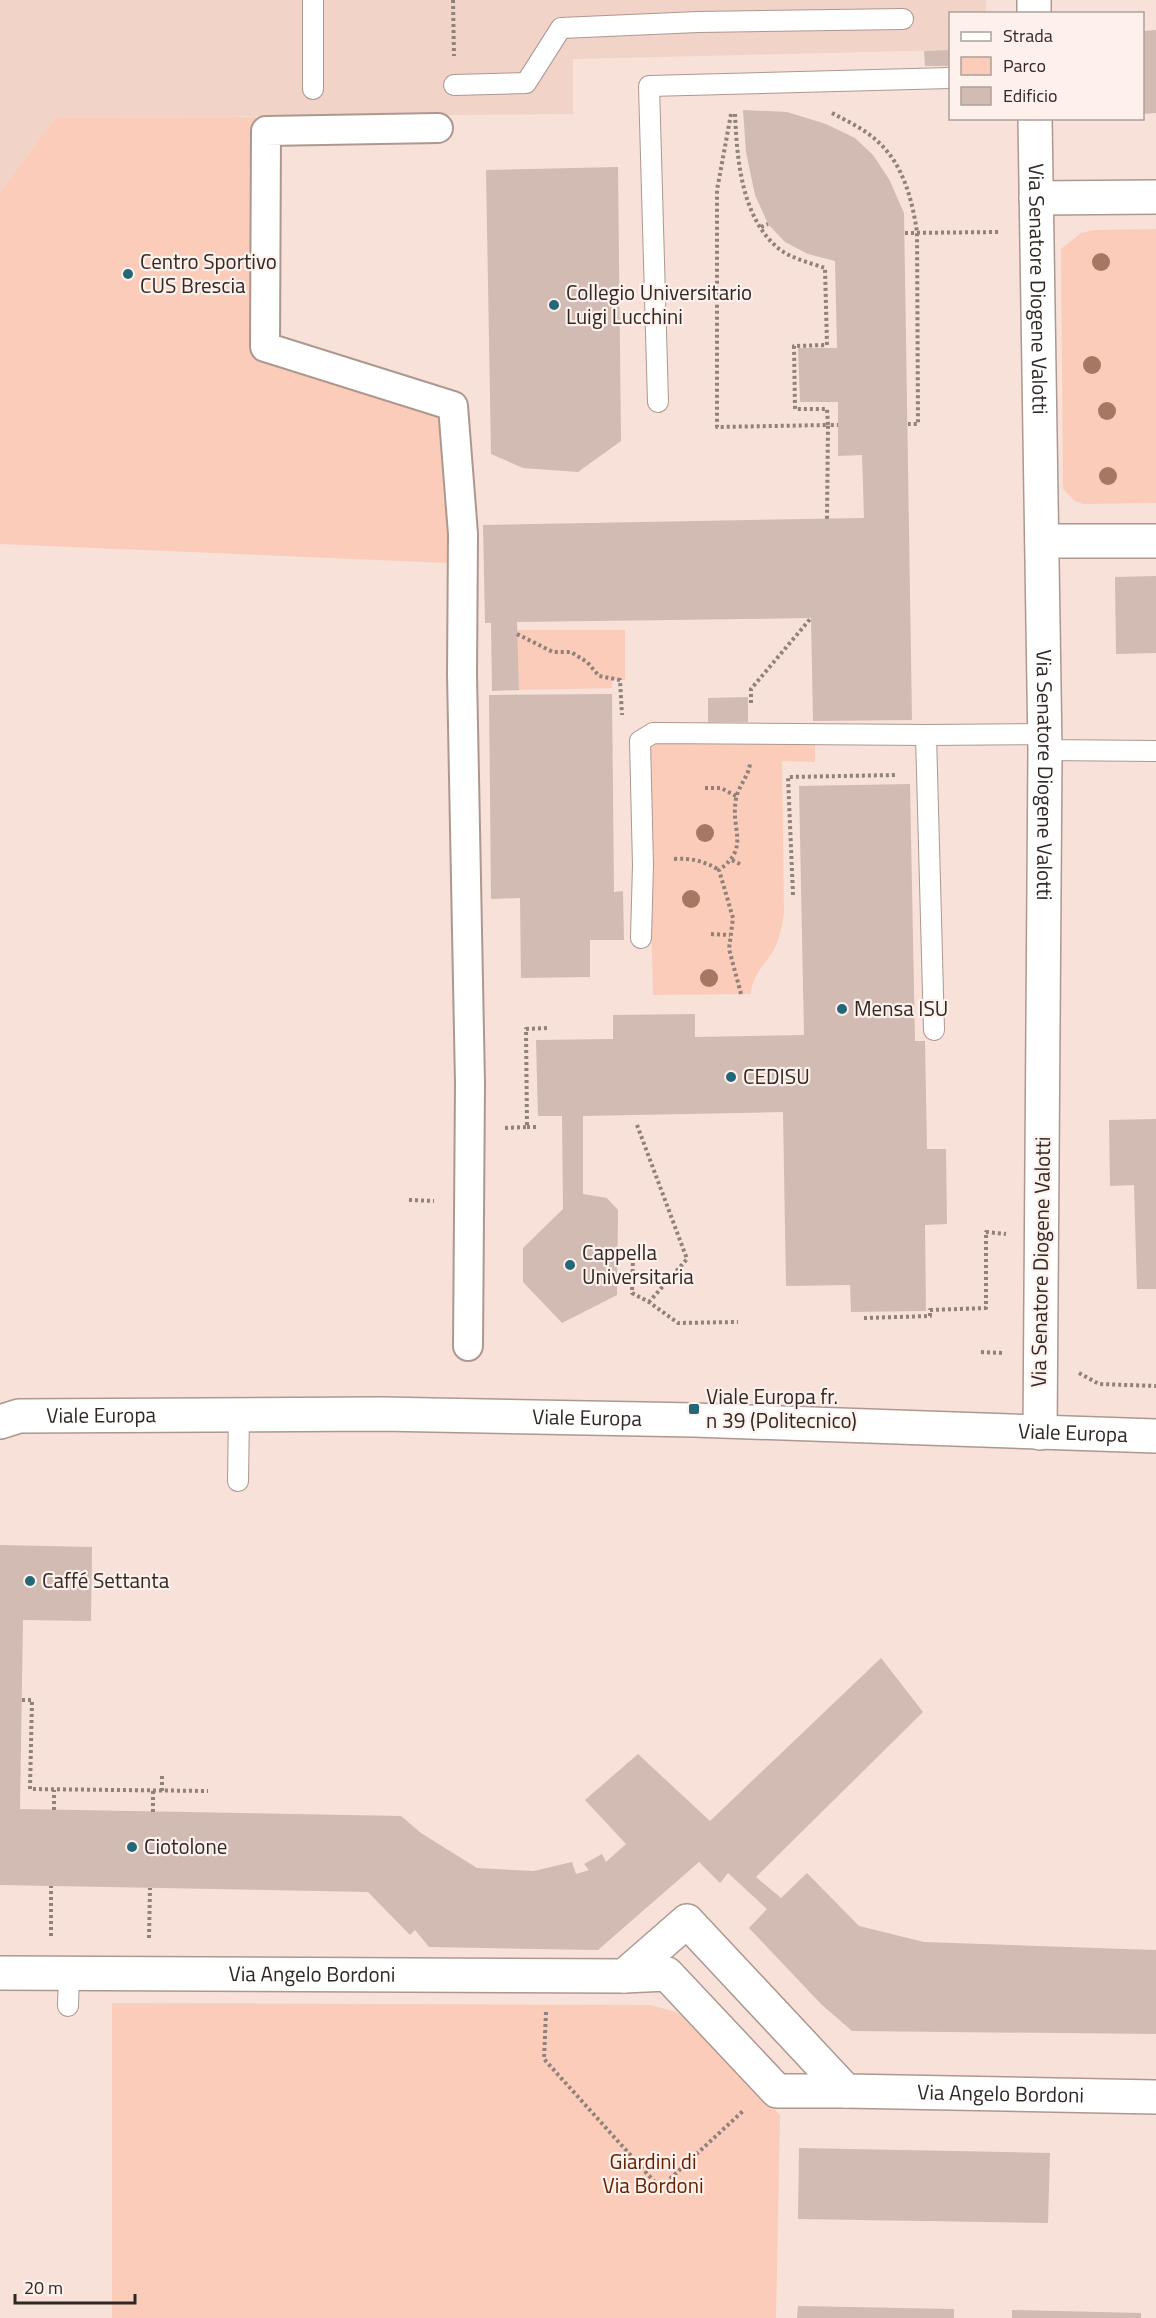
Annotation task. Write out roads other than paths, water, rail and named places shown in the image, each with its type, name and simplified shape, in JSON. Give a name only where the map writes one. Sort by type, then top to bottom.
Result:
[{"type":"street","name":"Via Senatore Diogene Valotti","points":[[1035,120],[1044,742],[1040,1433]]},
{"type":"street","points":[[438,129],[266,130],[265,347],[453,406],[463,534],[462,674],[470,1084],[468,1346]]},
{"type":"street","points":[[1036,198],[1156,197]]},
{"type":"street","points":[[1042,542],[1156,541]]},
{"type":"street","name":"Viale Europa","points":[[6,1415],[381,1413],[694,1420],[1156,1436]]},
{"type":"street","points":[[624,1976],[687,1921],[846,2091]]},
{"type":"street","name":"Via Angelo Bordoni","points":[[0,1973],[68,1990],[547,1975],[667,1974],[777,2091],[1156,2097]]},
{"type":"lane","points":[[313,0],[313,89]]},
{"type":"lane","points":[[454,85],[526,83],[561,28],[698,22],[903,19]]},
{"type":"lane","points":[[658,402],[649,86],[949,78]]},
{"type":"lane","points":[[641,938],[643,865],[640,741],[653,734],[752,725],[1044,742],[1156,752]]},
{"type":"lane","points":[[926,735],[934,1030]]},
{"type":"lane","points":[[238,1481],[239,1414]]},
{"type":"place","name":"Centro Sportivo CUS Brescia","points":[[128,274]]},
{"type":"place","name":"Collegio Universitario Luigi Lucchini","points":[[554,305]]},
{"type":"place","name":"Mensa ISU","points":[[842,1009]]},
{"type":"place","name":"CEDISU","points":[[731,1077]]},
{"type":"place","name":"Cappella Universitaria","points":[[570,1265]]},
{"type":"place","name":"Viale Europa fr. n 39 (Politecnico)","points":[[694,1409]]},
{"type":"place","name":"Caffé Settanta","points":[[30,1581]]},
{"type":"place","name":"Ciotolone","points":[[132,1847]]},
{"type":"park label","name":"Giardini di Via Bordoni","points":[[653,2174]]}]
